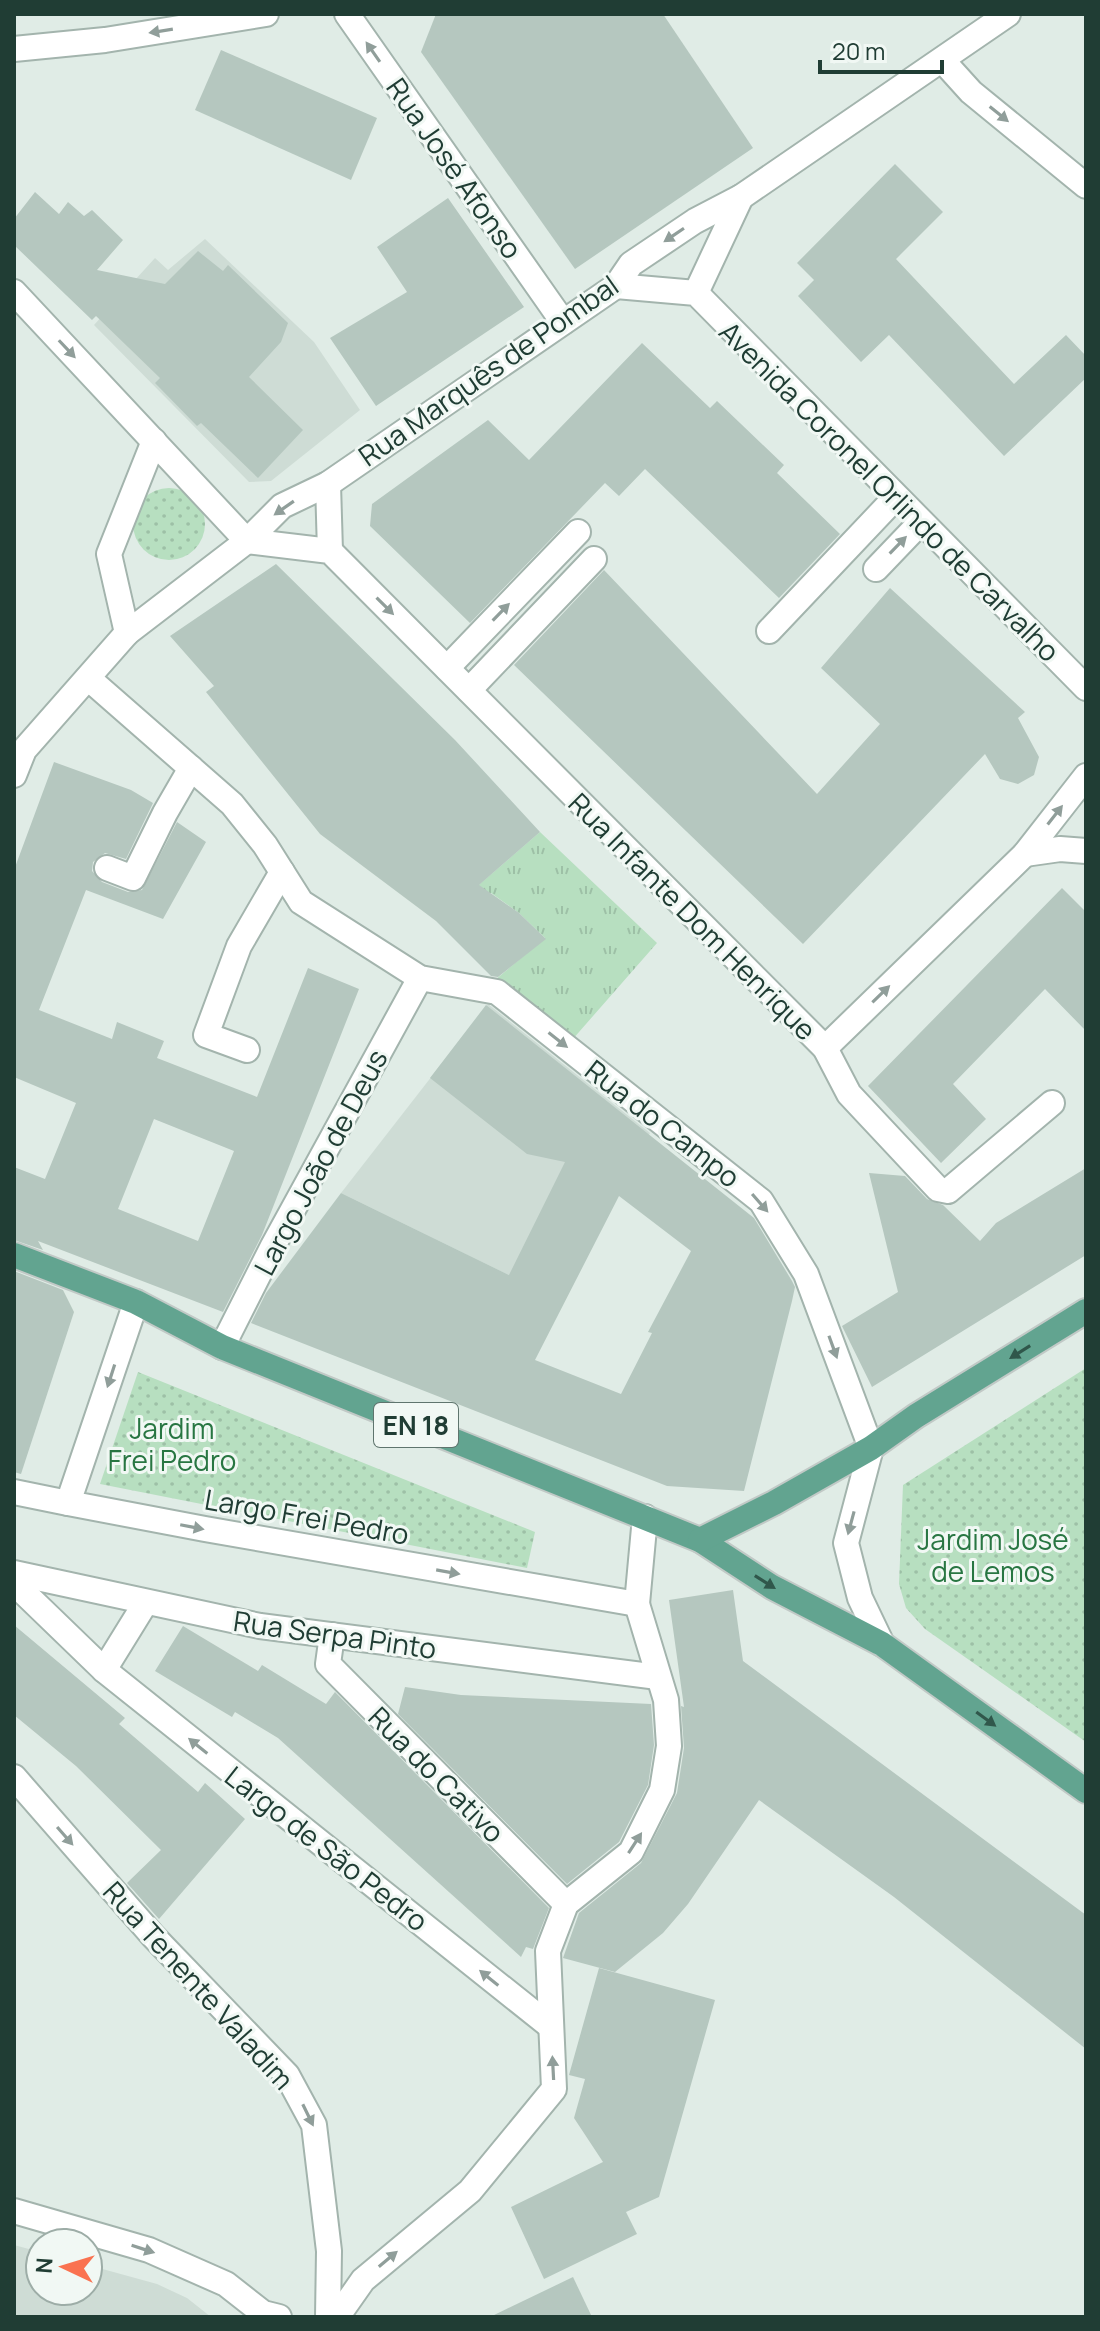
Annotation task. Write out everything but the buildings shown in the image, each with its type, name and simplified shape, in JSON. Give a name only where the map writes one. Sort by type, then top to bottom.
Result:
[{"type":"main road","name":"EN 18","points":[[14,1255],[136,1302],[222,1347],[700,1540],[772,1587],[882,1644],[1086,1791]]},
{"type":"main road","points":[[700,1540],[774,1503],[871,1448],[916,1416],[1086,1311]]},
{"type":"street","points":[[14,49],[105,40],[266,14]]},
{"type":"street","name":"Rua José Afonso","points":[[347,14],[563,322]]},
{"type":"street","name":"Rua Marquês de Pombal","points":[[14,775],[24,750],[127,633],[247,541],[282,506],[328,484],[616,286],[631,264],[695,221],[741,197],[1008,14]]},
{"type":"street","points":[[943,61],[971,92],[1086,186]]},
{"type":"street","points":[[616,286],[696,293],[741,197]]},
{"type":"street","points":[[14,292],[247,541],[330,551],[328,484]]},
{"type":"street","name":"Avenida Coronel Orlindo de Carvalho","points":[[696,293],[703,304],[1086,688]]},
{"type":"street","points":[[127,633],[109,554],[154,441]]},
{"type":"street","points":[[769,631],[896,497]]},
{"type":"street","points":[[876,569],[921,522]]},
{"type":"street","points":[[447,668],[578,532]]},
{"type":"street","name":"Rua Infante Dom Henrique","points":[[330,551],[825,1048],[849,1094],[938,1189],[948,1191],[1052,1103]]},
{"type":"street","points":[[469,690],[594,559]]},
{"type":"street","points":[[88,678],[232,804],[265,845],[301,902],[420,978]]},
{"type":"street","points":[[107,868],[133,878],[191,768]]},
{"type":"street","points":[[825,1048],[1025,854],[1086,776]]},
{"type":"street","points":[[1025,854],[1060,849],[1086,851]]},
{"type":"street","points":[[247,1050],[206,1035],[239,946],[282,872]]},
{"type":"street","name":"Rua do Campo","points":[[420,978],[497,992],[761,1201],[806,1274],[871,1448]]},
{"type":"street","name":"Largo João de Deus","points":[[222,1347],[273,1246],[420,978]]},
{"type":"street","points":[[68,1503],[136,1302]]},
{"type":"street","points":[[871,1448],[846,1543],[860,1598],[882,1644]]},
{"type":"street","name":"Largo Frei Pedro","points":[[14,1492],[220,1532],[637,1604]]},
{"type":"street","points":[[337,2317],[363,2280],[470,2191],[554,2089],[548,1951],[566,1904],[631,1852],[662,1790],[669,1746],[666,1700],[637,1604],[645,1517]]},
{"type":"street","name":"Rua Serpa Pinto","points":[[14,1573],[260,1626],[658,1677]]},
{"type":"street","name":"Largo de São Pedro","points":[[14,1583],[104,1670],[550,2026]]},
{"type":"street","points":[[104,1670],[146,1602]]},
{"type":"street","name":"Rua do Cativo","points":[[332,1635],[328,1664],[566,1904]]},
{"type":"street","name":"Rua Tenente Valadim","points":[[14,1777],[153,1936],[287,2075],[314,2125],[329,2251],[328,2317]]},
{"type":"street","points":[[14,2211],[149,2250],[226,2284],[263,2313],[279,2317]]},
{"type":"shaded area","points":[[205,239],[314,342],[360,410],[271,481],[249,482],[94,325],[155,258],[168,270]]},
{"type":"shaded area","points":[[488,1004],[650,1133],[564,1302],[341,1193]]},
{"type":"shaded area","points":[[14,2245],[24,2248],[24,2307],[104,2307],[104,2269],[157,2284],[187,2298],[211,2317],[14,2317]]},
{"type":"green space","points":[[169,488],[189,494],[199,504],[205,524],[199,544],[189,554],[169,560],[149,554],[139,544],[133,524],[139,504],[149,494]]},
{"type":"green space","points":[[540,832],[657,943],[572,1040],[495,980],[545,938],[519,913],[491,893],[467,895]]},
{"type":"green space","name":"Jardim José de Lemos","points":[[1086,1368],[1086,1742],[925,1629],[906,1608],[899,1584],[903,1485]]},
{"type":"green space","name":"Jardim Frei Pedro","points":[[138,1372],[535,1532],[527,1568],[100,1484]]}]
